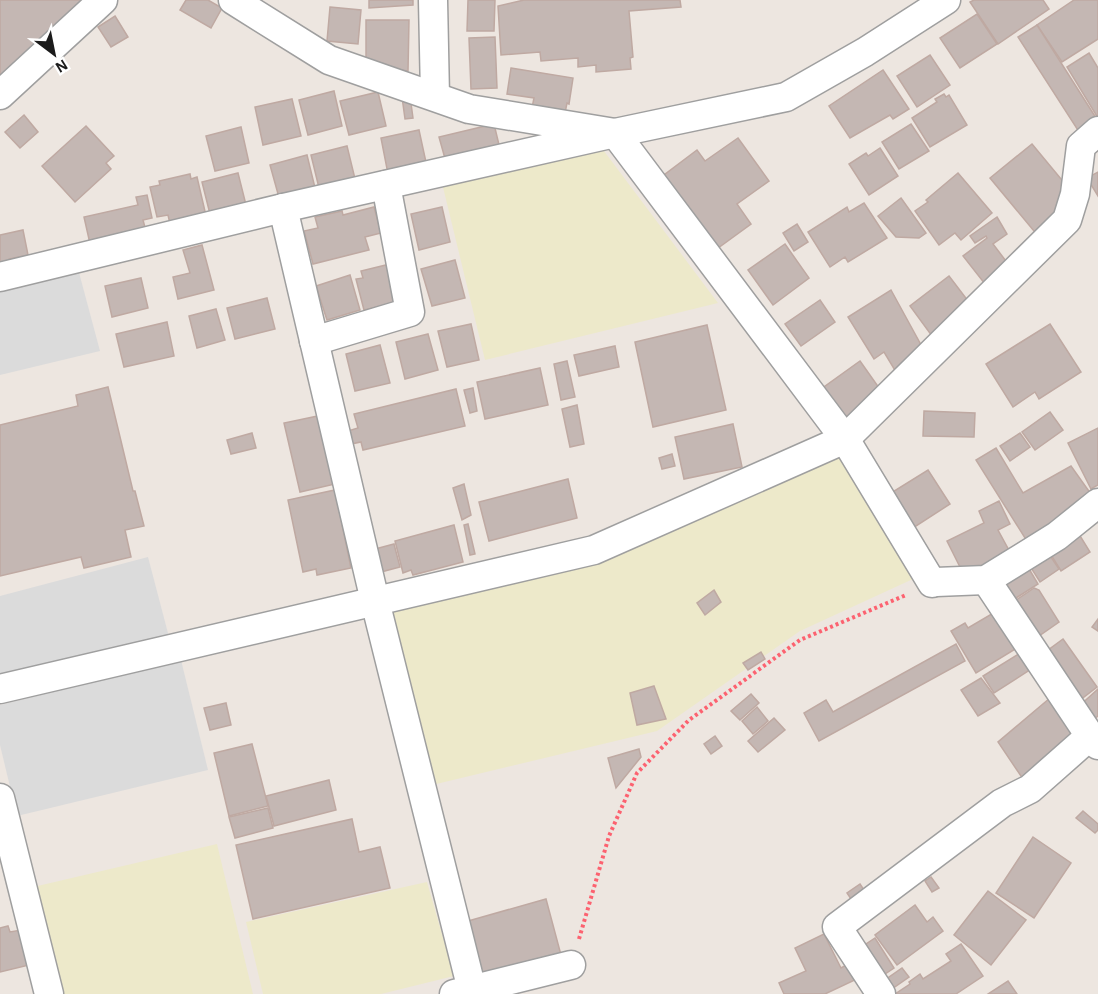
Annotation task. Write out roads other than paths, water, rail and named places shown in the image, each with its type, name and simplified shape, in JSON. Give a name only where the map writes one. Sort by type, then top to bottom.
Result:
[{"type":"street","points":[[0,95],[103,0]]},
{"type":"street","points":[[233,0],[329,60],[469,108],[615,133],[845,440],[934,583],[986,580],[1057,536],[1098,503]]},
{"type":"street","points":[[433,0],[435,96]]},
{"type":"street","points":[[0,277],[283,208],[786,97],[865,52],[946,0]]},
{"type":"street","points":[[0,689],[594,550],[845,440],[1067,220],[1075,194],[1081,146],[1098,131]]},
{"type":"street","points":[[314,341],[410,312],[386,185]]},
{"type":"street","points":[[283,208],[467,993],[572,965]]},
{"type":"street","points":[[880,994],[837,927],[1002,803],[1030,789],[1094,741],[986,580]]},
{"type":"street","points":[[0,798],[49,994]]}]
